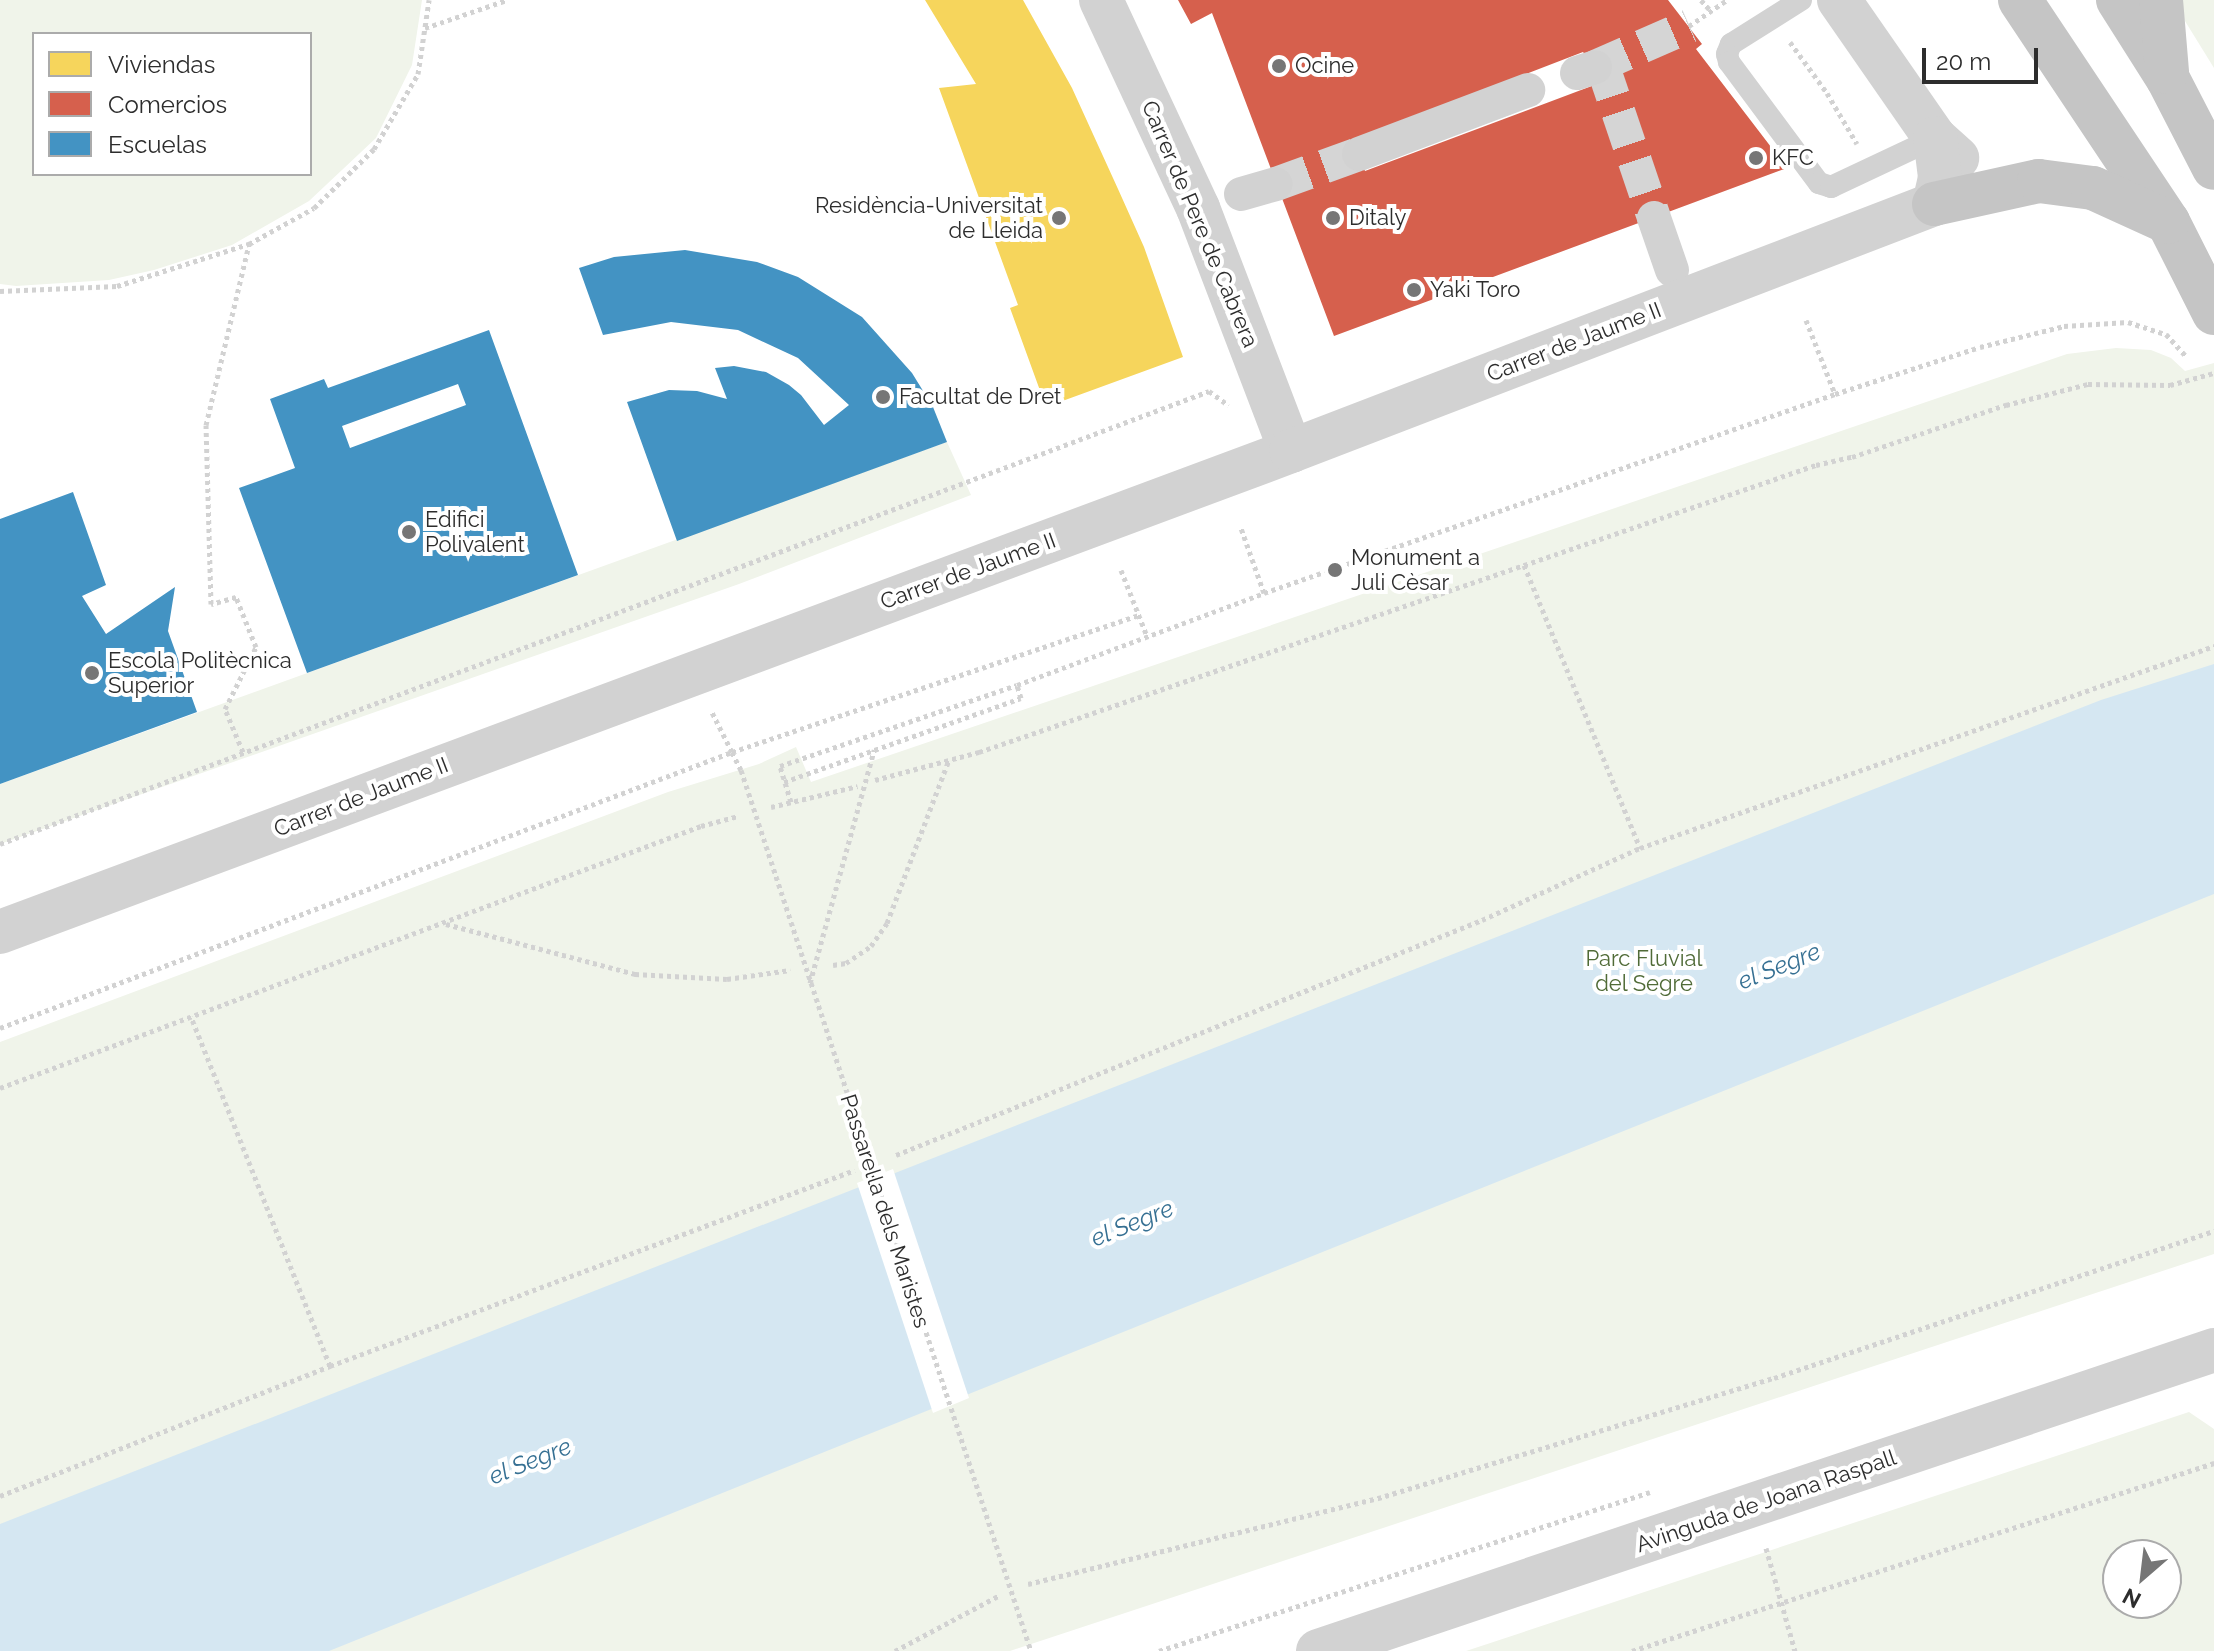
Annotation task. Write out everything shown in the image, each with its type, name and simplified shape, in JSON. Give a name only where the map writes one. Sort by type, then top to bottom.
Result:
[{"type":"main road","points":[[2020,0],[2168,222],[2214,313]]},
{"type":"main road","points":[[2118,0],[2168,79],[2214,168]]},
{"type":"main road","points":[[2161,0],[2168,79]]},
{"type":"main road","points":[[1934,204],[2039,181],[2093,188],[2168,222]]},
{"type":"street","name":"Carrer de Pere de Cabrera","points":[[1101,0],[1198,208],[1291,451]]},
{"type":"street","points":[[1839,0],[1935,138],[1990,192]]},
{"type":"street","points":[[1359,154],[1528,90]]},
{"type":"street","points":[[1934,204],[1940,177],[1935,138]]},
{"type":"street","points":[[1241,194],[1276,184]]},
{"type":"street","name":"Carrer de Jaume II","points":[[0,932],[1291,451],[1934,204]]},
{"type":"street","points":[[1654,218],[1672,270]]},
{"type":"street","name":"Avinguda de Joana Raspall","points":[[1318,1651],[2207,1360]]},
{"type":"lane","points":[[1801,0],[1731,44],[1729,62],[1819,183],[1831,187],[1935,138]]},
{"type":"path","points":[[0,291],[117,286],[249,244],[314,208],[374,149],[418,74],[429,0]]},
{"type":"path","points":[[425,28],[507,0]]},
{"type":"path","points":[[1701,0],[1711,11]]},
{"type":"path","points":[[1689,26],[1727,0]]},
{"type":"path","points":[[1772,18],[1851,130],[1857,144],[1857,175]]},
{"type":"path","points":[[243,752],[225,709],[256,647],[236,597],[211,604],[206,425],[249,244]]},
{"type":"path","points":[[1806,320],[1835,394]]},
{"type":"path","points":[[791,802],[780,766],[1017,685],[1264,593],[1835,394],[1980,347],[2064,326],[2128,322],[2166,334],[2187,357]]},
{"type":"path","points":[[875,780],[949,759],[1816,465],[1852,457],[2006,405],[2088,384],[2170,385],[2214,373]]},
{"type":"path","points":[[0,844],[1209,391],[1233,408]]},
{"type":"path","points":[[1241,528],[1264,593]]},
{"type":"path","points":[[1524,565],[1640,848]]},
{"type":"path","points":[[1121,570],[1147,636]]},
{"type":"path","points":[[0,1028],[732,752],[1139,615]]},
{"type":"path","points":[[896,1155],[1482,920],[1640,848],[2214,646]]},
{"type":"path","points":[[784,782],[1021,698],[1017,685]]},
{"type":"path","name":"Passarel·la dels Maristes","points":[[712,712],[741,770],[1031,1651]]},
{"type":"path","points":[[810,984],[874,750]]},
{"type":"path","points":[[833,965],[846,963],[871,946],[887,923],[949,759]]},
{"type":"path","points":[[771,807],[858,786]]},
{"type":"path","points":[[0,1088],[701,826],[739,816]]},
{"type":"path","points":[[444,924],[635,974],[727,979],[790,970]]},
{"type":"path","points":[[191,1017],[330,1366]]},
{"type":"path","points":[[0,1496],[330,1366],[855,1170]]},
{"type":"path","points":[[1028,1584],[1385,1496],[1774,1378],[2214,1231]]},
{"type":"path","points":[[1632,1651],[2214,1463]]},
{"type":"path","points":[[1159,1651],[1659,1489]]},
{"type":"path","points":[[1766,1548],[1795,1651]]},
{"type":"path","points":[[895,1651],[1000,1595]]},
{"type":"green space","points":[[0,0],[422,0],[412,65],[376,138],[309,201],[232,245],[154,270],[109,280],[16,286],[0,284]]},
{"type":"green space","points":[[2172,0],[2214,0],[2214,68]]},
{"type":"green space","name":"Parc Fluvial del Segre","points":[[2116,348],[2151,350],[2171,358],[2185,371],[2214,363],[2214,1254],[1010,1651],[0,1651],[0,1042],[668,792],[759,764],[796,747],[811,782],[2067,354]]},
{"type":"green space","points":[[947,442],[971,495],[739,584],[0,844],[0,784]]},
{"type":"green space","points":[[2189,1412],[2214,1429],[2214,1651],[1466,1651]]},
{"type":"water","name":"el Segre","points":[[2214,664],[2214,894],[329,1651],[0,1651],[0,1524],[2101,700]]},
{"type":"pier","points":[[893,1169],[969,1398],[933,1413],[857,1183]]},
{"type":"building: Viviendas","name":"Residència-Universitat de Lleida","points":[[925,0],[1023,0],[1072,88],[1144,247],[1183,357],[1046,407],[1010,308],[1018,305],[939,88],[976,84]]},
{"type":"building: Comercios","points":[[1178,0],[1668,0],[1702,44],[1696,49],[1787,168],[1334,336],[1212,13],[1191,24]],"holes":[[[1583,52],[1605,81],[1365,171],[1354,140]]]},
{"type":"building: Escuelas","name":"Facultat de Dret","points":[[685,250],[757,262],[798,277],[862,317],[912,373],[933,407],[947,442],[677,541],[627,402],[669,390],[697,391],[727,399],[715,368],[734,366],[766,372],[789,385],[801,395],[824,425],[849,405],[798,358],[738,330],[671,322],[603,335],[579,268],[614,257]]},
{"type":"building: Escuelas","name":"Edifici Polivalent","points":[[489,330],[578,575],[307,673],[239,488],[295,468],[270,399],[324,379],[328,388]],"holes":[[[458,384],[466,405],[350,448],[342,426]]]},
{"type":"building: Escuelas","name":"Escola Politècnica Superior","points":[[73,492],[106,585],[82,596],[106,634],[175,587],[168,631],[197,712],[0,784],[0,519]]},
{"type":"tunnel","points":[[1595,67],[1689,26]]},
{"type":"tunnel","points":[[1602,64],[1654,218]]},
{"type":"tunnel","points":[[1276,184],[1359,154]]},
{"type":"place","name":"Ocine","points":[[1279,66]]},
{"type":"place","name":"KFC","points":[[1756,158]]},
{"type":"place","name":"Residència-Universitat de Lleida","points":[[1059,218]]},
{"type":"place","name":"Ditaly","points":[[1333,218]]},
{"type":"place","name":"Yaki Toro","points":[[1414,290]]},
{"type":"place","name":"Facultat de Dret","points":[[883,397]]},
{"type":"place","name":"Edifici Polivalent","points":[[409,532]]},
{"type":"place","name":"Monument a Juli Cèsar","points":[[1335,570]]},
{"type":"place","name":"Escola Politècnica Superior","points":[[92,673]]}]
